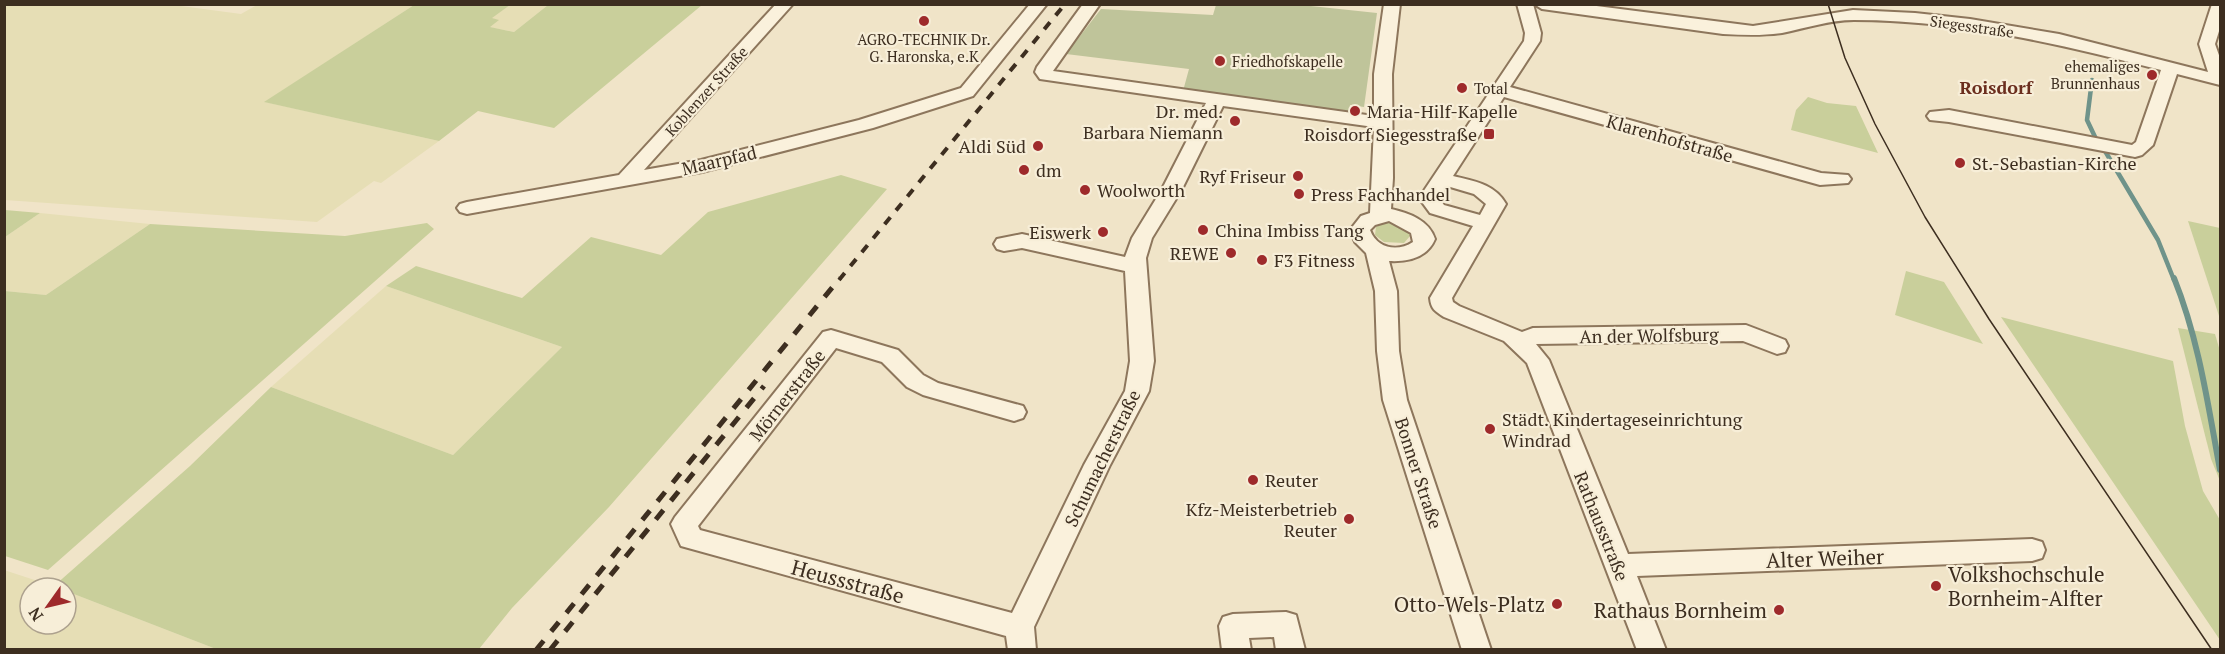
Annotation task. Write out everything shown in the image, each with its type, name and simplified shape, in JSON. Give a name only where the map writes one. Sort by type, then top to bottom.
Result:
[{"type":"street","name":"Koblenzer Straße","points":[[627,178],[785,4]]},
{"type":"street","name":"Maarpfad","points":[[467,208],[702,166],[866,124],[967,92],[1039,4]]},
{"type":"street","points":[[1092,4],[1046,67],[1044,72],[1046,75],[1382,123]]},
{"type":"street","points":[[1389,216],[1383,178],[1382,123],[1383,74],[1392,4]]},
{"type":"street","points":[[1485,223],[1437,209],[1429,198],[1532,41],[1533,33],[1524,4]]},
{"type":"street","name":"Siegesstraße","points":[[1542,4],[1723,29],[1753,31],[1802,25],[1839,16],[1915,18],[1970,24],[2059,39],[2220,80]]},
{"type":"street","points":[[2220,4],[2207,44],[2220,80]]},
{"type":"street","points":[[1936,116],[1949,116],[2135,151],[2144,145],[2170,68]]},
{"type":"street","name":"Klarenhofstraße","points":[[1500,90],[1820,179],[1841,179]]},
{"type":"street","name":"Schumacherstraße","points":[[1021,638],[1097,465],[1137,392],[1142,361],[1135,258],[1142,238],[1171,190],[1216,101]]},
{"type":"street","name":"Rathausstraße","points":[[1438,185],[1487,193],[1495,199],[1496,204],[1441,298],[1442,306],[1454,314],[1498,330],[1520,341],[1537,360],[1652,650]]},
{"type":"street","points":[[1389,216],[1411,221],[1419,228],[1423,236],[1422,244],[1415,250],[1404,254],[1394,254],[1376,250],[1361,237],[1360,230],[1368,220],[1389,216]]},
{"type":"street","points":[[1004,244],[1022,241],[1135,266]]},
{"type":"street","name":"Bonner Straße","points":[[1376,250],[1386,291],[1388,351],[1395,400],[1478,650]]},
{"type":"street","name":"Bonner Straße","points":[[1386,291],[1404,254]]},
{"type":"street","name":"An der Wolfsburg","points":[[1520,341],[1533,336],[1746,333],[1778,346]]},
{"type":"street","name":"Mörnerstraße","points":[[684,524],[831,338],[890,356],[915,381],[931,389],[1014,412]]},
{"type":"street","name":"Heussstraße","points":[[684,524],[690,538],[1021,638]]},
{"type":"street","name":"Alter Weiher","points":[[1618,566],[2032,550]]},
{"type":"street","points":[[1237,650],[1233,627],[1286,624],[1291,650]]},
{"type":"shaded area","points":[[166,4],[241,14],[257,5],[414,5],[265,102],[439,141],[381,183],[374,181],[317,222],[5,200],[4,5]]},
{"type":"shaded area","points":[[510,5],[548,5],[514,32],[489,27],[498,20],[491,18]]},
{"type":"shaded area","points":[[40,213],[150,224],[46,295],[5,291],[5,237]]},
{"type":"shaded area","points":[[386,286],[562,347],[453,455],[271,387]]},
{"type":"shaded area","points":[[4,570],[22,576],[18,576],[18,636],[78,636],[78,596],[216,649],[5,649]]},
{"type":"green space","points":[[1292,4],[1377,13],[1364,107],[1350,105],[1349,113],[1183,91],[1189,69],[1066,54],[1101,9],[1213,15],[1216,5]]},
{"type":"green space","points":[[414,5],[510,5],[492,18],[499,20],[490,27],[514,32],[548,5],[702,5],[554,128],[478,111],[439,141],[264,102]]},
{"type":"green space","points":[[1808,97],[1827,103],[1856,106],[1878,153],[1791,130],[1796,110]]},
{"type":"green space","points":[[841,175],[887,189],[609,507],[512,608],[479,649],[216,649],[78,596],[78,576],[65,576],[190,466],[271,387],[453,455],[562,347],[386,286],[416,266],[522,298],[591,237],[661,255],[708,212]]},
{"type":"green space","points":[[5,210],[40,213],[5,237]]},
{"type":"green space","points":[[2188,221],[2220,228],[2220,319]]},
{"type":"green space","points":[[1386,222],[1409,231],[1410,236],[1404,243],[1384,242],[1375,235],[1376,227]]},
{"type":"green space","points":[[427,223],[434,229],[48,570],[5,556],[5,291],[46,295],[150,224],[345,236]]},
{"type":"green space","points":[[1906,271],[1944,282],[1983,344],[1895,315]]},
{"type":"green space","points":[[2001,317],[2173,361],[2185,426],[2203,491],[2220,520],[2220,640]]},
{"type":"green space","points":[[2178,328],[2215,334],[2220,351],[2220,481],[2211,459]]},
{"type":"waterway","points":[[2092,80],[2087,120],[2096,139]]},
{"type":"waterway","points":[[2105,151],[2158,240],[2174,280]]},
{"type":"waterway","points":[[2174,278],[2196,349],[2220,470]]},
{"type":"tram line","points":[[1828,4],[1845,58],[1875,124],[1925,217],[1989,319],[2212,650]]},
{"type":"railway","points":[[839,280],[1065,4]]},
{"type":"railway","points":[[536,650],[840,278]]},
{"type":"railway","points":[[550,650],[764,386]]},
{"type":"place","name":"AGRO-TECHNIK Dr. G. Haronska, e.K","points":[[924,21]]},
{"type":"place","name":"Friedhofskapelle","points":[[1220,61]]},
{"type":"place","name":"ehemaliges Brunnenhaus","points":[[2152,75]]},
{"type":"place","name":"Total","points":[[1462,88]]},
{"type":"place","name":"Maria-Hilf-Kapelle","points":[[1355,111]]},
{"type":"place","name":"Dr. med. Barbara Niemann","points":[[1235,121]]},
{"type":"place","name":"Roisdorf Siegesstraße","points":[[1489,134]]},
{"type":"place","name":"Aldi Süd","points":[[1038,146]]},
{"type":"place","name":"St.-Sebastian-Kirche","points":[[1960,163]]},
{"type":"place","name":"dm","points":[[1024,170]]},
{"type":"place","name":"Ryf Friseur","points":[[1298,176]]},
{"type":"place","name":"Woolworth","points":[[1085,190]]},
{"type":"place","name":"Press Fachhandel","points":[[1299,194]]},
{"type":"place","name":"China Imbiss Tang","points":[[1203,230]]},
{"type":"place","name":"Eiswerk","points":[[1103,232]]},
{"type":"place","name":"REWE","points":[[1231,253]]},
{"type":"place","name":"F3 Fitness","points":[[1262,260]]},
{"type":"place","name":"Städt. Kindertageseinrichtung Windrad","points":[[1490,429]]},
{"type":"place","name":"Reuter","points":[[1253,480]]},
{"type":"place","name":"Kfz-Meisterbetrieb Reuter","points":[[1349,519]]},
{"type":"place","name":"Volkshochschule Bornheim-Alfter","points":[[1936,586]]},
{"type":"place","name":"Otto-Wels-Platz","points":[[1557,604]]},
{"type":"place","name":"Rathaus Bornheim","points":[[1779,610]]},
{"type":"district","name":"Roisdorf","points":[[1996,87]]}]
